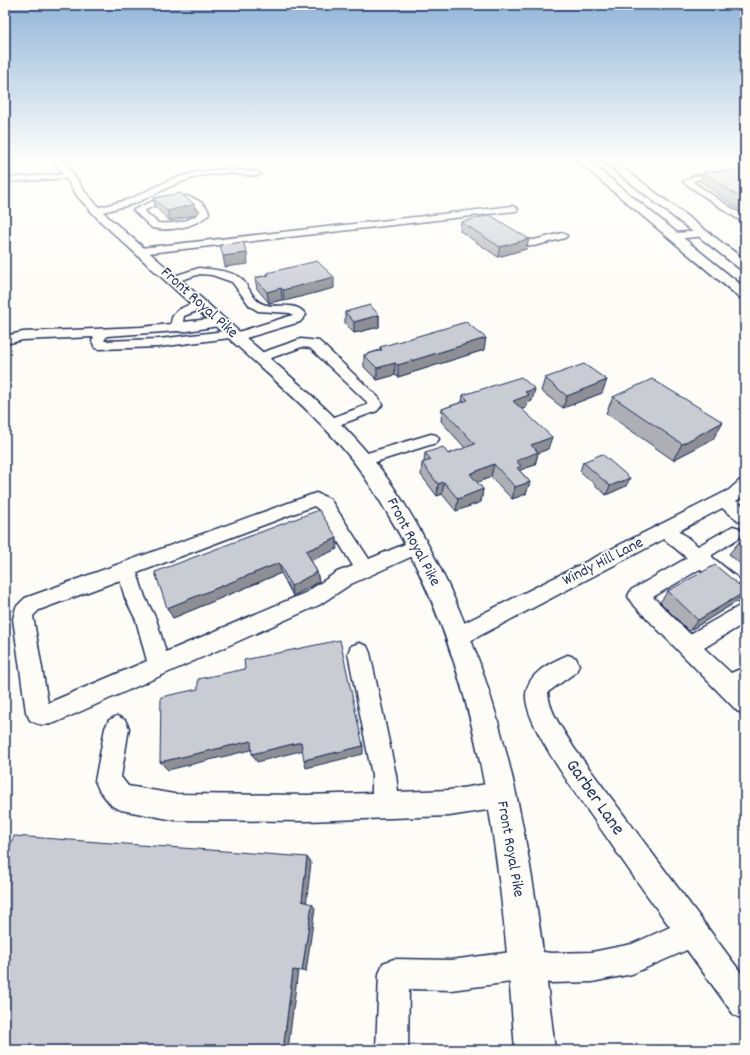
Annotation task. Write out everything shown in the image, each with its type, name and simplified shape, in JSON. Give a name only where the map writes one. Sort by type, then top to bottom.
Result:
[{"type":"highway","name":"Front Royal Pike","points":[[94,208],[235,335],[331,424],[363,460],[396,508],[417,546],[444,599],[459,636],[489,742],[507,824],[527,965],[535,1050]]},
{"type":"highway","points":[[640,208],[745,295]]},
{"type":"highway","points":[[669,208],[745,266]]},
{"type":"street","points":[[96,211],[106,208]]},
{"type":"street","points":[[142,208],[138,210],[155,226],[193,221],[201,217],[205,212],[200,208]]},
{"type":"street","points":[[726,208],[745,221]]},
{"type":"street","points":[[140,251],[513,209]]},
{"type":"street","points":[[674,236],[703,234]]},
{"type":"street","points":[[524,242],[534,243],[562,236]]},
{"type":"street","points":[[103,333],[98,340],[100,345],[121,345],[235,335],[296,319],[300,315],[294,310],[262,308],[254,304],[236,280],[212,272],[199,271],[172,280]]},
{"type":"street","points":[[182,328],[178,324],[177,318],[179,314],[201,306]]},
{"type":"street","points":[[5,340],[23,336],[182,328],[220,322]]},
{"type":"street","points":[[260,358],[301,343],[314,344],[374,401],[375,405],[372,408],[331,424]]},
{"type":"street","points":[[363,460],[431,439]]},
{"type":"street","name":"Windy Hill Lane","points":[[459,636],[735,494],[745,484]]},
{"type":"street","points":[[364,569],[324,504],[316,499],[37,602],[24,611],[22,619],[36,708],[41,714],[49,714],[312,599],[344,578],[417,546]]},
{"type":"street","points":[[723,500],[745,516]]},
{"type":"street","points":[[666,530],[745,596]]},
{"type":"street","points":[[733,533],[704,550],[702,559],[638,596],[688,646],[737,682],[745,703]]},
{"type":"street","points":[[126,568],[135,598],[146,619],[159,665]]},
{"type":"street","points":[[688,646],[745,612]]},
{"type":"street","points":[[358,653],[384,775],[386,805]]},
{"type":"street","name":"Garber Lane","points":[[568,665],[540,683],[537,692],[537,702],[548,727],[564,757],[745,1004]]},
{"type":"street","points":[[117,728],[108,781],[121,797],[174,807],[307,808],[449,803],[500,795]]},
{"type":"street","points":[[392,1050],[394,974],[451,975],[527,965],[551,968],[592,967],[632,959],[667,945],[691,931]]},
{"type":"building","points":[[164,208],[179,208],[167,211]]},
{"type":"building","points":[[490,215],[529,239],[500,247],[461,222]]},
{"type":"building","points":[[243,242],[247,253],[223,256],[220,245]]},
{"type":"building","points":[[317,261],[334,277],[283,290],[281,288],[267,292],[255,278],[269,275],[267,273]]},
{"type":"building","points":[[370,305],[379,315],[354,322],[345,312]]},
{"type":"building","points":[[466,322],[486,338],[398,365],[395,363],[377,368],[364,355],[382,350],[380,347]]},
{"type":"building","points":[[584,364],[607,380],[567,396],[545,378]]},
{"type":"building","points":[[521,377],[535,389],[525,392],[529,395],[513,401],[552,437],[531,445],[538,452],[516,461],[521,466],[517,468],[530,482],[515,487],[494,464],[470,474],[483,489],[458,499],[444,482],[438,484],[422,463],[431,460],[425,453],[443,447],[448,454],[475,444],[442,409],[468,400],[463,395]]},
{"type":"building","points":[[652,379],[723,422],[682,444],[613,397]]},
{"type":"building","points":[[602,454],[630,478],[610,486],[583,462]]},
{"type":"building","points":[[319,510],[337,538],[306,551],[317,572],[291,586],[279,563],[167,608],[155,572]]},
{"type":"building","points":[[745,539],[745,548],[739,542]]},
{"type":"building","points":[[715,565],[745,590],[745,592],[698,620],[668,591]]},
{"type":"building","points":[[340,640],[363,746],[304,760],[301,742],[252,754],[251,741],[160,762],[161,697],[198,689],[198,679],[245,669],[244,660]]},
{"type":"building","points":[[14,836],[307,857],[302,901],[312,904],[302,971],[293,970],[283,1050],[5,1050],[5,858]]}]
